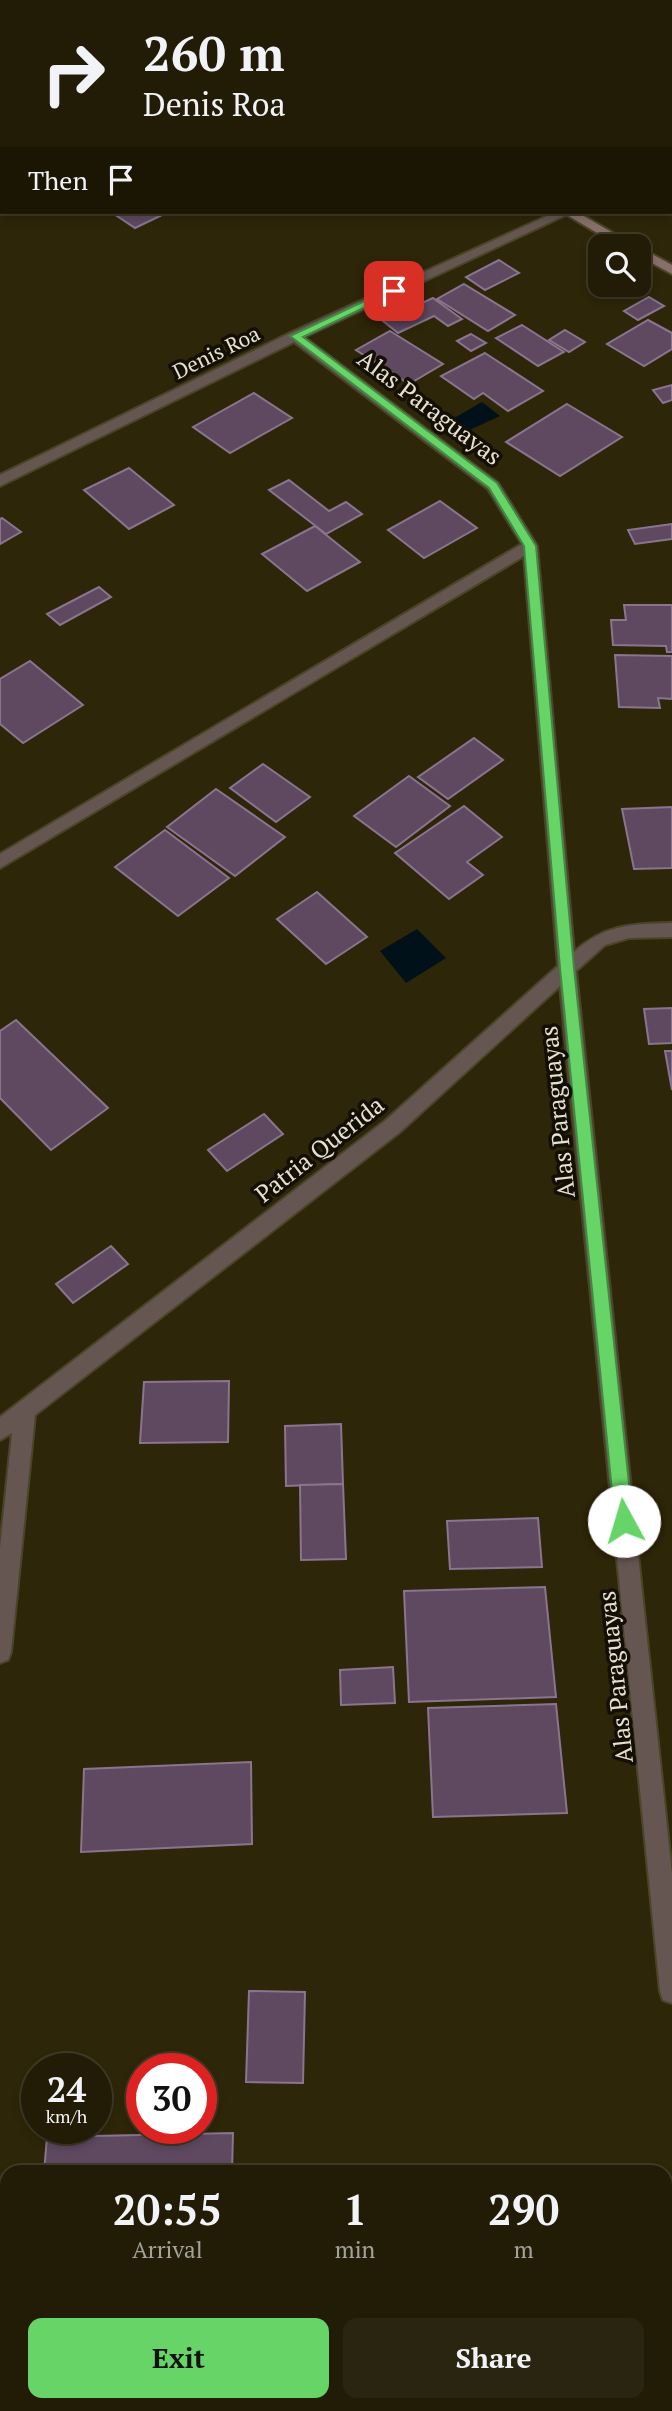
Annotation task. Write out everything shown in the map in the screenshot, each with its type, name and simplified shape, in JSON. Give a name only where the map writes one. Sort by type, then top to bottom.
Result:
[{"type":"main road","points":[[571,214],[607,234]]},
{"type":"main road","points":[[651,258],[672,270]]},
{"type":"street","name":"Denis Roa","points":[[0,481],[295,336],[563,214]]},
{"type":"street","name":"Alas Paraguayas","points":[[295,336],[493,486],[530,546],[567,968],[672,1990]]},
{"type":"street","points":[[0,862],[530,546]]},
{"type":"street","name":"Patria Querida","points":[[0,1430],[393,1126],[598,940],[629,931],[672,930]]},
{"type":"street","points":[[0,1652],[25,1412]]},
{"type":"shaded area","points":[[482,402],[500,416],[465,432],[449,421]]},
{"type":"shaded area","points":[[417,929],[446,958],[406,983],[380,951]]},
{"type":"building","points":[[114,214],[160,216],[135,228]]},
{"type":"building","points":[[499,260],[519,273],[485,290],[466,277]]},
{"type":"building","points":[[464,284],[515,315],[488,331],[437,299]]},
{"type":"building","points":[[649,297],[664,306],[638,320],[624,311]]},
{"type":"building","points":[[433,298],[462,319],[448,326],[434,316],[398,333],[383,321]]},
{"type":"building","points":[[648,320],[672,333],[672,349],[644,366],[607,344]]},
{"type":"building","points":[[522,325],[564,352],[538,366],[496,338]]},
{"type":"building","points":[[565,330],[585,342],[569,352],[549,340]]},
{"type":"building","points":[[390,331],[443,364],[409,384],[356,350]]},
{"type":"building","points":[[471,334],[486,343],[471,351],[457,341]]},
{"type":"building","points":[[485,353],[543,391],[508,411],[483,393],[474,399],[441,376]]},
{"type":"building","points":[[672,385],[672,400],[663,403],[653,390]]},
{"type":"building","points":[[254,393],[292,418],[230,453],[193,427]]},
{"type":"building","points":[[567,404],[622,437],[560,476],[506,442]]},
{"type":"building","points":[[129,468],[174,505],[129,529],[84,490]]},
{"type":"building","points":[[289,480],[329,511],[346,502],[362,514],[326,534],[269,490]]},
{"type":"building","points":[[440,501],[477,528],[424,558],[388,530]]},
{"type":"building","points":[[0,519],[21,532],[0,544]]},
{"type":"building","points":[[672,524],[672,539],[635,544],[628,530]]},
{"type":"building","points":[[315,526],[360,562],[307,591],[262,554]]},
{"type":"building","points":[[99,587],[111,597],[60,625],[47,614]]},
{"type":"building","points":[[624,605],[672,605],[672,652],[667,652],[666,646],[613,645],[611,620],[626,620]]},
{"type":"building","points":[[615,655],[672,656],[672,699],[658,698],[660,708],[619,707]]},
{"type":"building","points":[[30,661],[83,705],[23,743],[0,724],[0,679]]},
{"type":"building","points":[[474,738],[503,760],[448,799],[418,777]]},
{"type":"building","points":[[263,764],[310,797],[276,822],[230,788]]},
{"type":"building","points":[[409,776],[450,806],[396,847],[354,816]]},
{"type":"building","points":[[216,789],[285,837],[235,876],[167,827]]},
{"type":"building","points":[[464,806],[502,837],[467,862],[483,875],[449,899],[395,853]]},
{"type":"building","points":[[672,807],[672,868],[634,869],[622,809]]},
{"type":"building","points":[[165,830],[229,878],[178,916],[115,867]]},
{"type":"building","points":[[317,892],[367,937],[326,964],[277,919]]},
{"type":"building","points":[[672,1008],[672,1043],[649,1044],[644,1009]]},
{"type":"building","points":[[16,1020],[108,1108],[51,1150],[0,1098],[0,1031]]},
{"type":"building","points":[[665,1051],[672,1051],[672,1090]]},
{"type":"building","points":[[264,1114],[283,1134],[227,1171],[208,1150]]},
{"type":"building","points":[[111,1246],[128,1264],[73,1303],[56,1284]]},
{"type":"building","points":[[229,1381],[228,1442],[140,1443],[144,1382]]},
{"type":"building","points":[[341,1424],[343,1484],[286,1486],[285,1426]]},
{"type":"building","points":[[343,1484],[346,1559],[301,1560],[300,1485]]},
{"type":"building","points":[[538,1518],[542,1567],[450,1569],[447,1521]]},
{"type":"building","points":[[545,1587],[556,1697],[409,1702],[404,1591]]},
{"type":"building","points":[[393,1667],[395,1703],[341,1705],[340,1670]]},
{"type":"building","points":[[556,1704],[567,1813],[433,1817],[428,1708]]},
{"type":"building","points":[[251,1762],[252,1844],[81,1852],[84,1769]]},
{"type":"building","points":[[249,1991],[305,1992],[303,2083],[246,2082]]},
{"type":"building","points":[[217,2133],[233,2133],[232,2165],[45,2165],[46,2144],[112,2144],[112,2136],[126,2135],[126,2144],[217,2144]]},
{"type":"route","points":[[394,291],[295,336],[493,486],[530,546],[567,968],[624,1521]]}]
